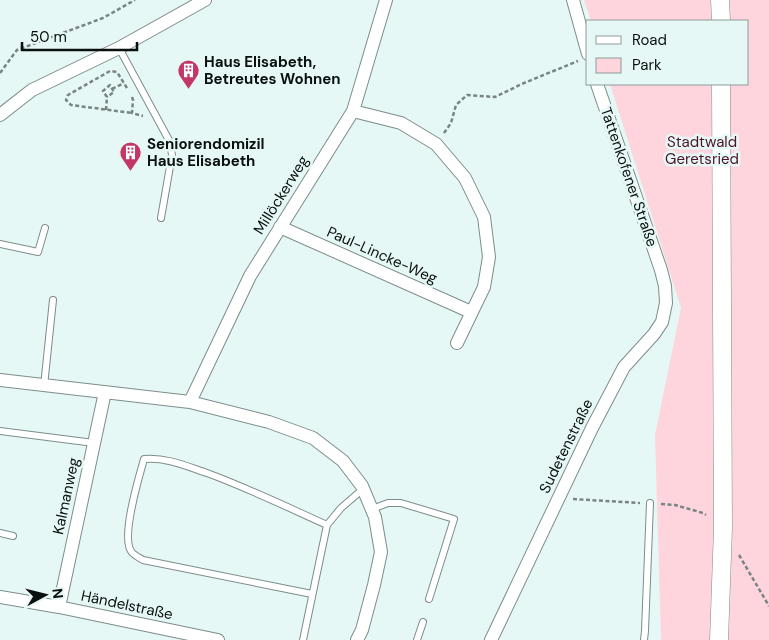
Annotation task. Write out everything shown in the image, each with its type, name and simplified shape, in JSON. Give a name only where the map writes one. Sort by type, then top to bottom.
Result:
[{"type":"main road","points":[[720,0],[720,20]]},
{"type":"main road","points":[[719,639],[723,528],[721,85]]},
{"type":"street","points":[[3,107],[32,90],[118,48],[205,0]]},
{"type":"street","name":"Millöckerweg","points":[[190,402],[250,276],[353,111],[386,0]]},
{"type":"street","points":[[573,0],[583,58]]},
{"type":"street","name":"Tattenkofener Straße","points":[[597,85],[660,270]]},
{"type":"street","points":[[353,111],[400,123],[436,144],[465,178],[484,217],[489,257],[484,287],[457,343]]},
{"type":"street","name":"Paul-Lincke-Weg","points":[[280,227],[471,312]]},
{"type":"street","name":"Sudetenstraße","points":[[491,640],[592,428],[624,367],[654,334],[662,322],[665,295],[660,270]]},
{"type":"street","points":[[0,380],[190,402],[269,422],[313,438],[343,462],[363,489],[375,517],[381,552],[362,630],[357,640]]},
{"type":"street","name":"Kalmanweg","points":[[59,607],[105,392]]},
{"type":"street","name":"Händelstraße","points":[[0,597],[59,607],[218,640]]},
{"type":"lane","points":[[118,48],[170,142],[172,155],[160,218]]},
{"type":"lane","points":[[0,244],[38,252],[44,228]]},
{"type":"lane","points":[[44,386],[53,300]]},
{"type":"lane","points":[[0,431],[94,443]]},
{"type":"lane","points":[[312,594],[144,560],[131,552],[128,542],[128,527],[144,459],[157,458],[182,464],[238,484],[327,525]]},
{"type":"lane","points":[[303,640],[327,525],[341,508],[363,489]]},
{"type":"lane","points":[[372,509],[388,503],[401,502],[454,519],[429,599]]},
{"type":"lane","points":[[644,640],[650,503]]},
{"type":"lane","points":[[0,533],[13,536]]},
{"type":"lane","points":[[417,640],[423,622]]},
{"type":"path","points":[[0,73],[17,50],[103,18],[134,0]]},
{"type":"path","points":[[436,144],[451,123],[456,105],[467,95],[495,97],[583,58]]},
{"type":"path","points":[[132,113],[134,100],[117,72],[110,71],[68,95],[66,100],[70,105],[132,113],[148,117],[153,110]]},
{"type":"path","points":[[112,89],[124,83]]},
{"type":"path","points":[[106,110],[107,97],[103,91],[110,85],[114,92],[107,97]]},
{"type":"path","points":[[559,498],[675,505],[703,513],[723,528]]},
{"type":"path","points":[[737,551],[769,606]]},
{"type":"green space","name":"Stadtwald Geretsried","points":[[584,0],[769,0],[769,640],[661,640],[655,435],[681,308],[610,85],[749,85],[749,20],[591,20]]},
{"type":"place","name":"Haus Elisabeth, Betreutes Wohnen","points":[[188,90]]},
{"type":"place","name":"Seniorendomizil Haus Elisabeth","points":[[131,172]]}]
